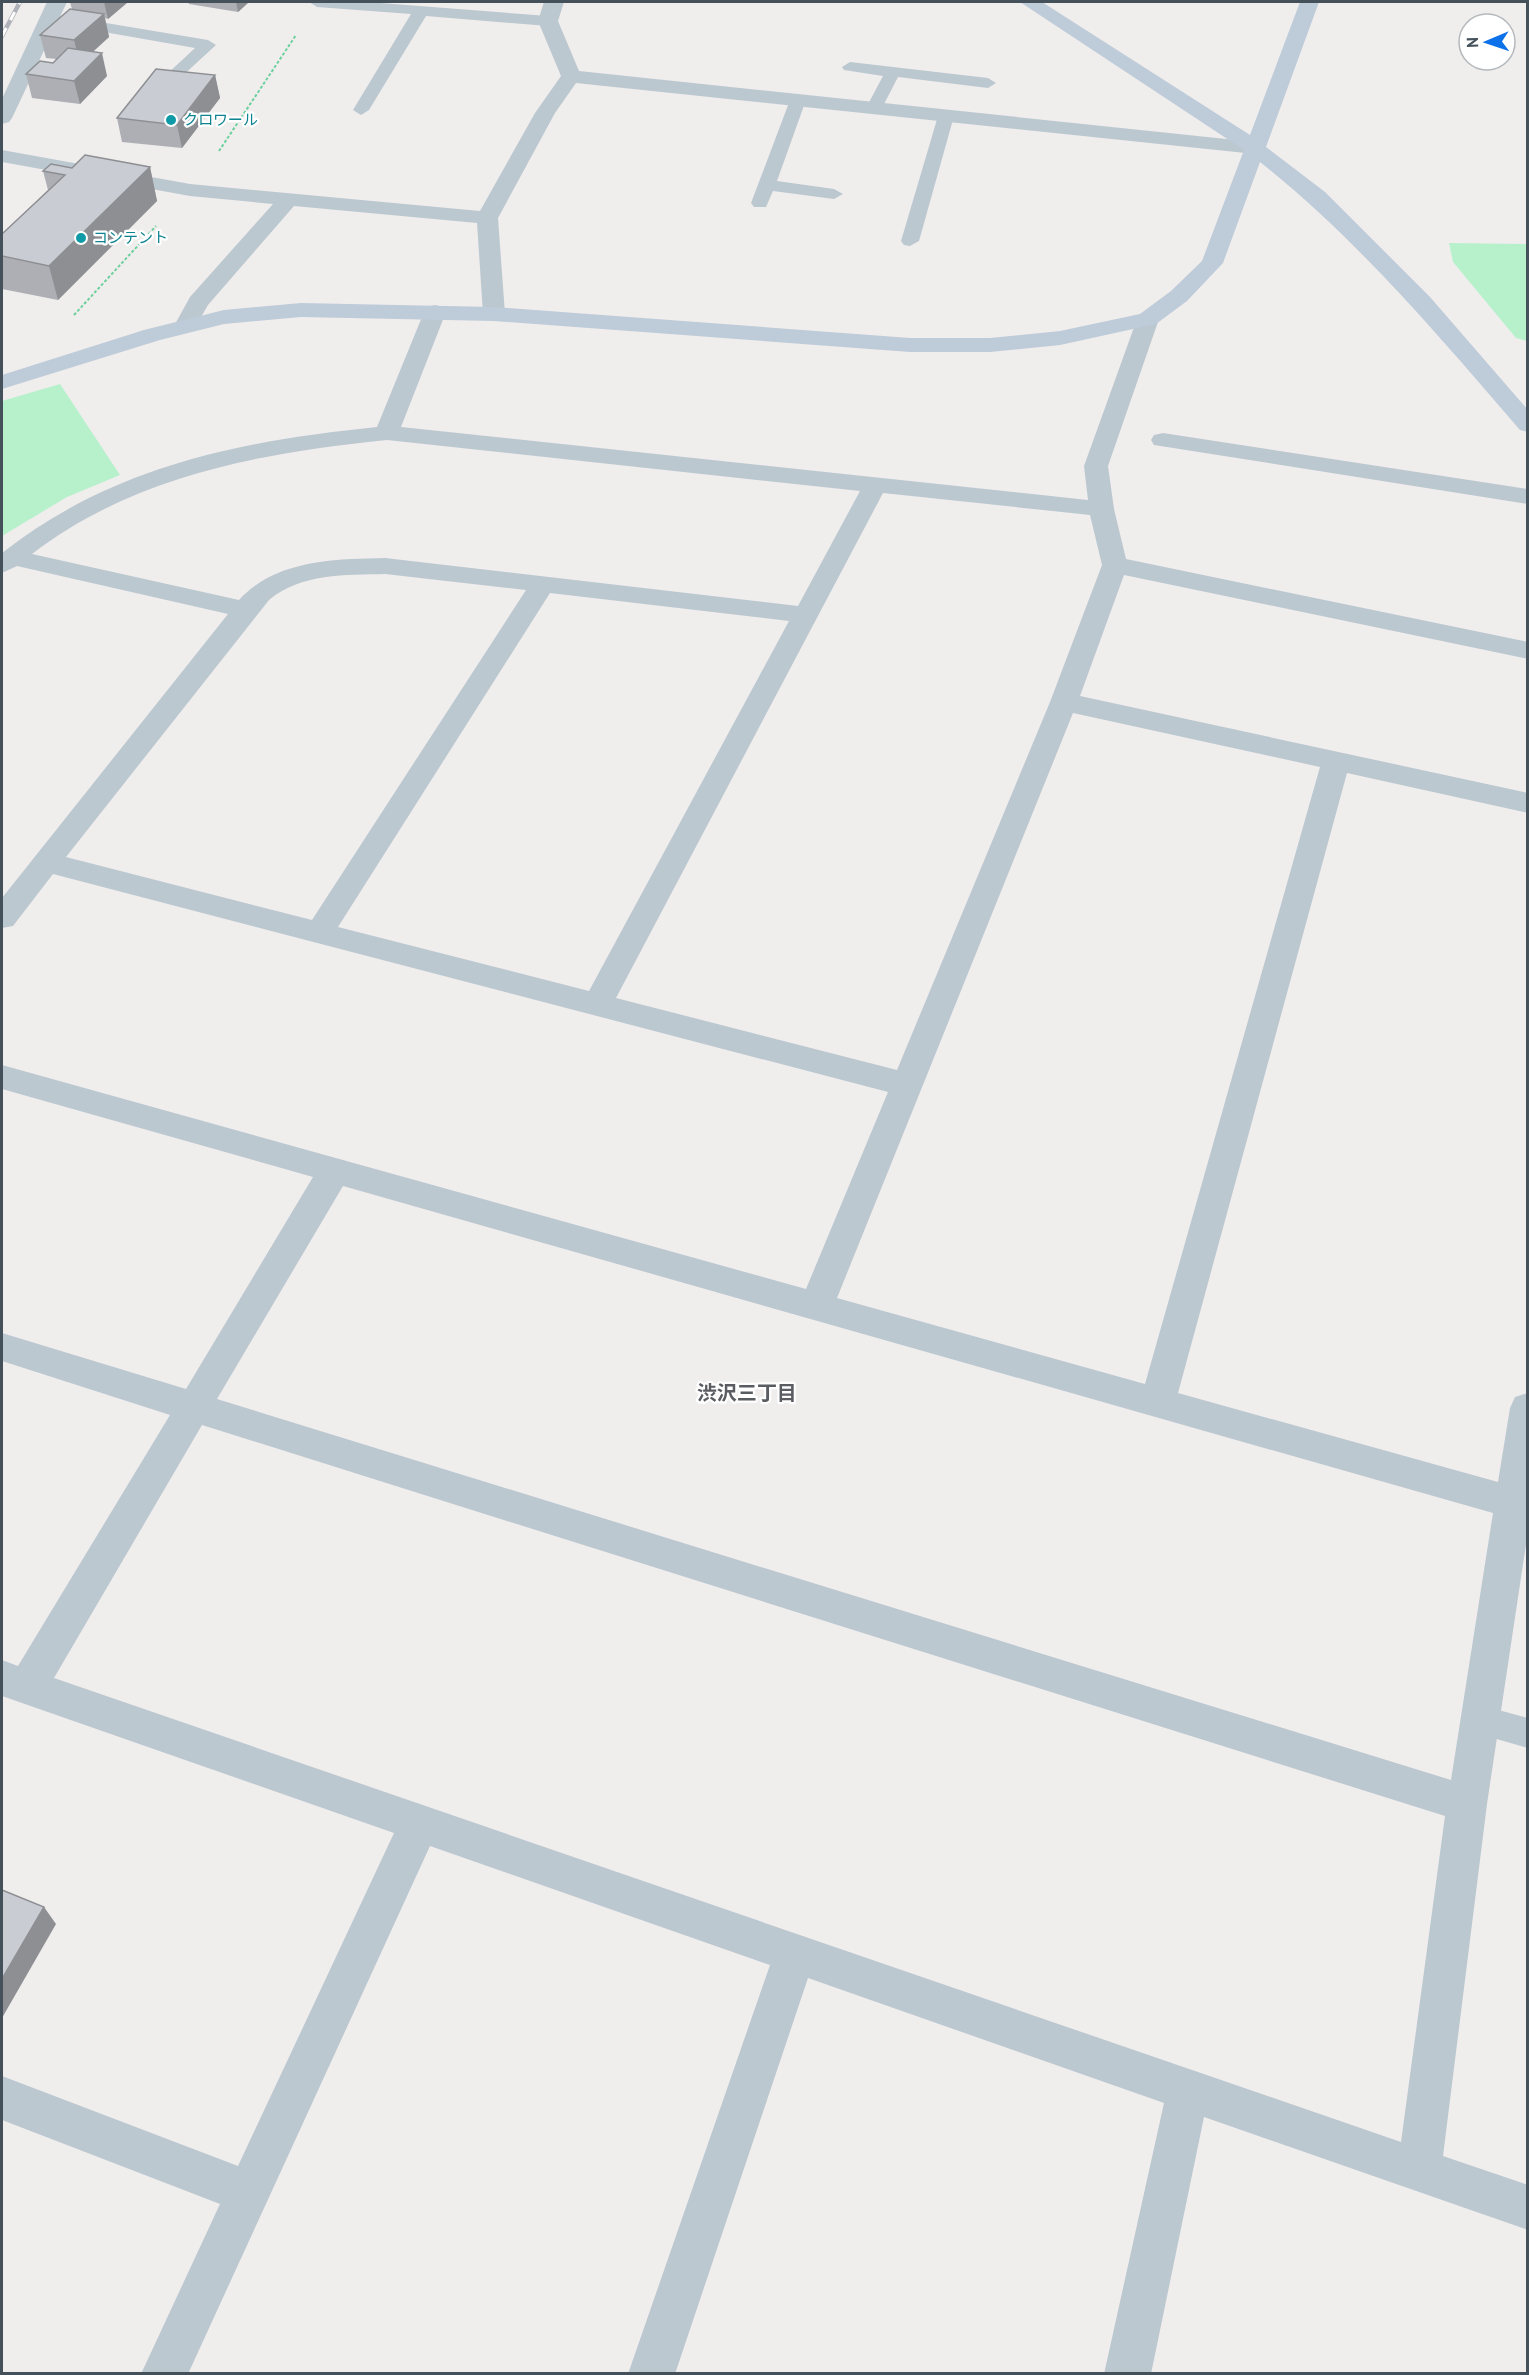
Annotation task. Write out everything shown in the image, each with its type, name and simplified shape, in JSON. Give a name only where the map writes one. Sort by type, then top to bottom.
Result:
[{"type":"street","points":[[554,2],[548,21],[571,76]]},
{"type":"street","points":[[1030,2],[1255,148],[1317,197],[1414,294],[1527,425]]},
{"type":"street","points":[[2,382],[185,326],[224,317],[301,310],[494,314],[910,345],[990,345],[1060,338],[1148,319],[1179,296],[1212,263],[1310,2]]},
{"type":"street","points":[[2,118],[54,10]]},
{"type":"street","points":[[571,76],[1255,148]]},
{"type":"street","points":[[494,314],[487,218],[545,113],[571,76]]},
{"type":"street","points":[[2,156],[190,190],[487,218]]},
{"type":"street","points":[[185,326],[198,302],[288,200]]},
{"type":"street","points":[[387,433],[435,312]]},
{"type":"street","points":[[816,1306],[1064,702],[1115,566],[1101,509],[1096,466],[1148,319]]},
{"type":"street","points":[[7,561],[76,512],[146,481],[271,448],[387,433],[1101,509]]},
{"type":"street","points":[[1163,440],[1527,497]]},
{"type":"street","points":[[597,1004],[876,484]]},
{"type":"street","points":[[7,561],[245,610]]},
{"type":"street","points":[[2,918],[245,610],[267,589],[301,575],[340,567],[386,566],[542,586],[807,615]]},
{"type":"street","points":[[1115,566],[1527,651]]},
{"type":"street","points":[[319,933],[542,586]]},
{"type":"street","points":[[1064,702],[1527,803]]},
{"type":"street","points":[[1158,1402],[1336,761]]},
{"type":"street","points":[[46,862],[908,1085]]},
{"type":"street","points":[[2,1077],[1513,1502]]},
{"type":"street","points":[[335,1170],[193,1407],[14,1682],[419,1825],[1527,2208]]},
{"type":"street","points":[[2,1347],[1467,1804]]},
{"type":"street","points":[[1419,2171],[1467,1804],[1527,1408]]},
{"type":"street","points":[[164,2373],[419,1825]]},
{"type":"street","points":[[651,2373],[795,1954]]},
{"type":"street","points":[[1127,2373],[1188,2091]]},
{"type":"street","points":[[2,2098],[248,2192]]},
{"type":"lane","points":[[317,2],[548,21]]},
{"type":"lane","points":[[54,10],[208,45],[173,76]]},
{"type":"lane","points":[[361,110],[421,11]]},
{"type":"lane","points":[[850,67],[988,84]]},
{"type":"lane","points":[[874,108],[893,72]]},
{"type":"lane","points":[[760,203],[798,100]]},
{"type":"lane","points":[[910,241],[946,116]]},
{"type":"lane","points":[[766,185],[834,194]]},
{"type":"lane","points":[[1480,1719],[1527,1733]]},
{"type":"path","points":[[45,369],[49,341],[190,190],[238,126],[317,2]]},
{"type":"green space","points":[[1449,243],[1527,244],[1527,341],[1516,338],[1453,262]]},
{"type":"green space","points":[[60,384],[120,475],[67,497],[2,536],[2,401]]},
{"type":"building","points":[[70,9],[104,14],[74,40],[40,35]]},
{"type":"building","points":[[68,48],[102,53],[74,81],[26,74],[40,61],[53,63]]},
{"type":"building","points":[[156,69],[215,75],[177,125],[117,118]]},
{"type":"building","points":[[85,155],[150,167],[49,266],[2,256],[2,234],[65,175],[43,171],[51,164],[72,168]]},
{"type":"building","points":[[2,1890],[44,1907],[2,1979]]},
{"type":"railway","points":[[2,36],[20,2]]},
{"type":"place","name":"クロワール","points":[[171,120]]},
{"type":"place","name":"コンテント","points":[[81,238]]},
{"type":"district","name":"渋沢三丁目","points":[[747,1393]]}]
